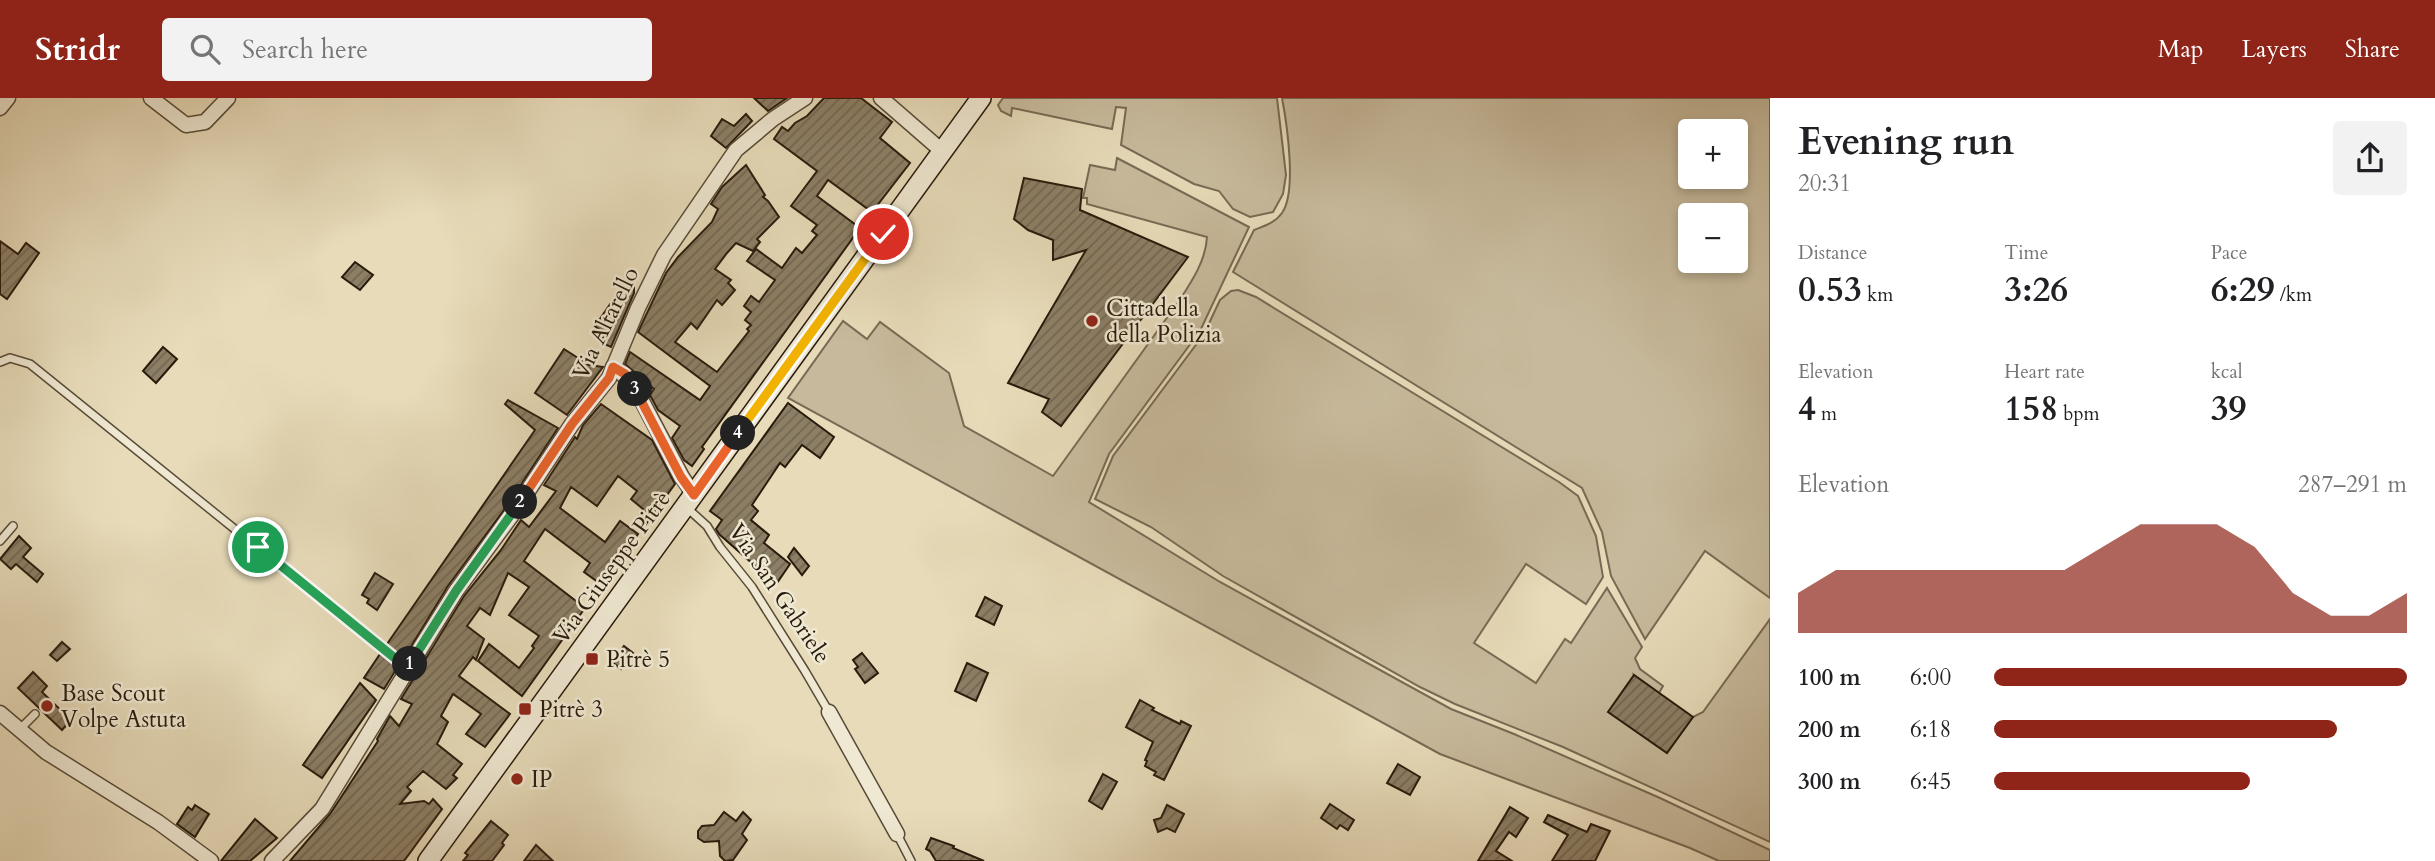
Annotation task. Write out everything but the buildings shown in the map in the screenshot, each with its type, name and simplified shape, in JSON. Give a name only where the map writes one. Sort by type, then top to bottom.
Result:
[{"type":"street","points":[[0,108],[8,98]]},
{"type":"street","points":[[151,98],[186,125],[205,122],[228,98]]},
{"type":"street","name":"Via Altarello","points":[[272,861],[322,809],[456,591],[515,510],[572,424],[609,378],[638,308],[664,255],[736,150],[773,119],[805,98]]},
{"type":"street","points":[[881,98],[942,151]]},
{"type":"street","name":"Via Giuseppe Pitrè","points":[[428,861],[981,98]]},
{"type":"street","name":"Via San Gabriele","points":[[613,367],[632,382],[690,500]]},
{"type":"street","points":[[829,712],[897,834]]},
{"type":"street","points":[[0,713],[55,758],[158,822],[211,861]]},
{"type":"lane","points":[[0,362],[10,358],[30,364],[407,668]]},
{"type":"lane","name":"Via San Gabriele","points":[[690,500],[720,547],[752,587],[829,712]]},
{"type":"lane","points":[[0,541],[13,526]]},
{"type":"lane","points":[[20,730],[35,714]]},
{"type":"lane","points":[[897,834],[911,861]]},
{"type":"shaded area","points":[[1003,98],[1277,98],[1286,175],[1283,194],[1273,212],[1250,217],[1233,209],[1219,191],[1194,184],[1121,145],[1126,108],[1116,107],[1112,129],[1012,108],[1011,116],[1001,111],[998,105]]},
{"type":"shaded area","points":[[1282,98],[1770,98],[1770,598],[1705,551],[1645,639],[1611,576],[1602,532],[1582,488],[1233,272],[1254,230],[1276,219],[1287,203],[1290,174]]},
{"type":"shaded area","points":[[1117,158],[1249,227],[1200,331],[1109,454],[1089,502],[1220,582],[1451,709],[1660,798],[1770,850],[1770,861],[1719,861],[1440,754],[788,398],[843,321],[867,339],[880,322],[949,373],[964,426],[1053,476],[1179,301],[1198,270],[1206,246],[1207,237],[1087,204],[1087,198],[1083,198],[1090,165],[1115,170]]},
{"type":"shaded area","points":[[1238,290],[1256,297],[1578,496],[1596,536],[1603,577],[1586,604],[1526,564],[1474,643],[1536,683],[1565,639],[1571,643],[1607,588],[1642,647],[1635,658],[1640,669],[1663,686],[1659,693],[1634,675],[1667,752],[1693,717],[1703,712],[1770,619],[1770,842],[1563,747],[1455,704],[1420,687],[1223,576],[1151,527],[1095,499],[1113,456],[1204,334],[1220,300],[1231,291]]},
{"type":"place","name":"Cittadella della Polizia","points":[[1092,321]]},
{"type":"place","name":"Pitrè 5","points":[[592,659]]},
{"type":"place","name":"Base Scout Volpe Astuta","points":[[47,706]]},
{"type":"place","name":"Pitrè 3","points":[[525,709]]},
{"type":"place","name":"IP","points":[[517,779]]},
{"type":"route","points":[[258,547],[407,668],[456,591],[515,510],[572,424],[598,394],[613,367],[632,382],[681,477],[694,495],[883,234]]}]
